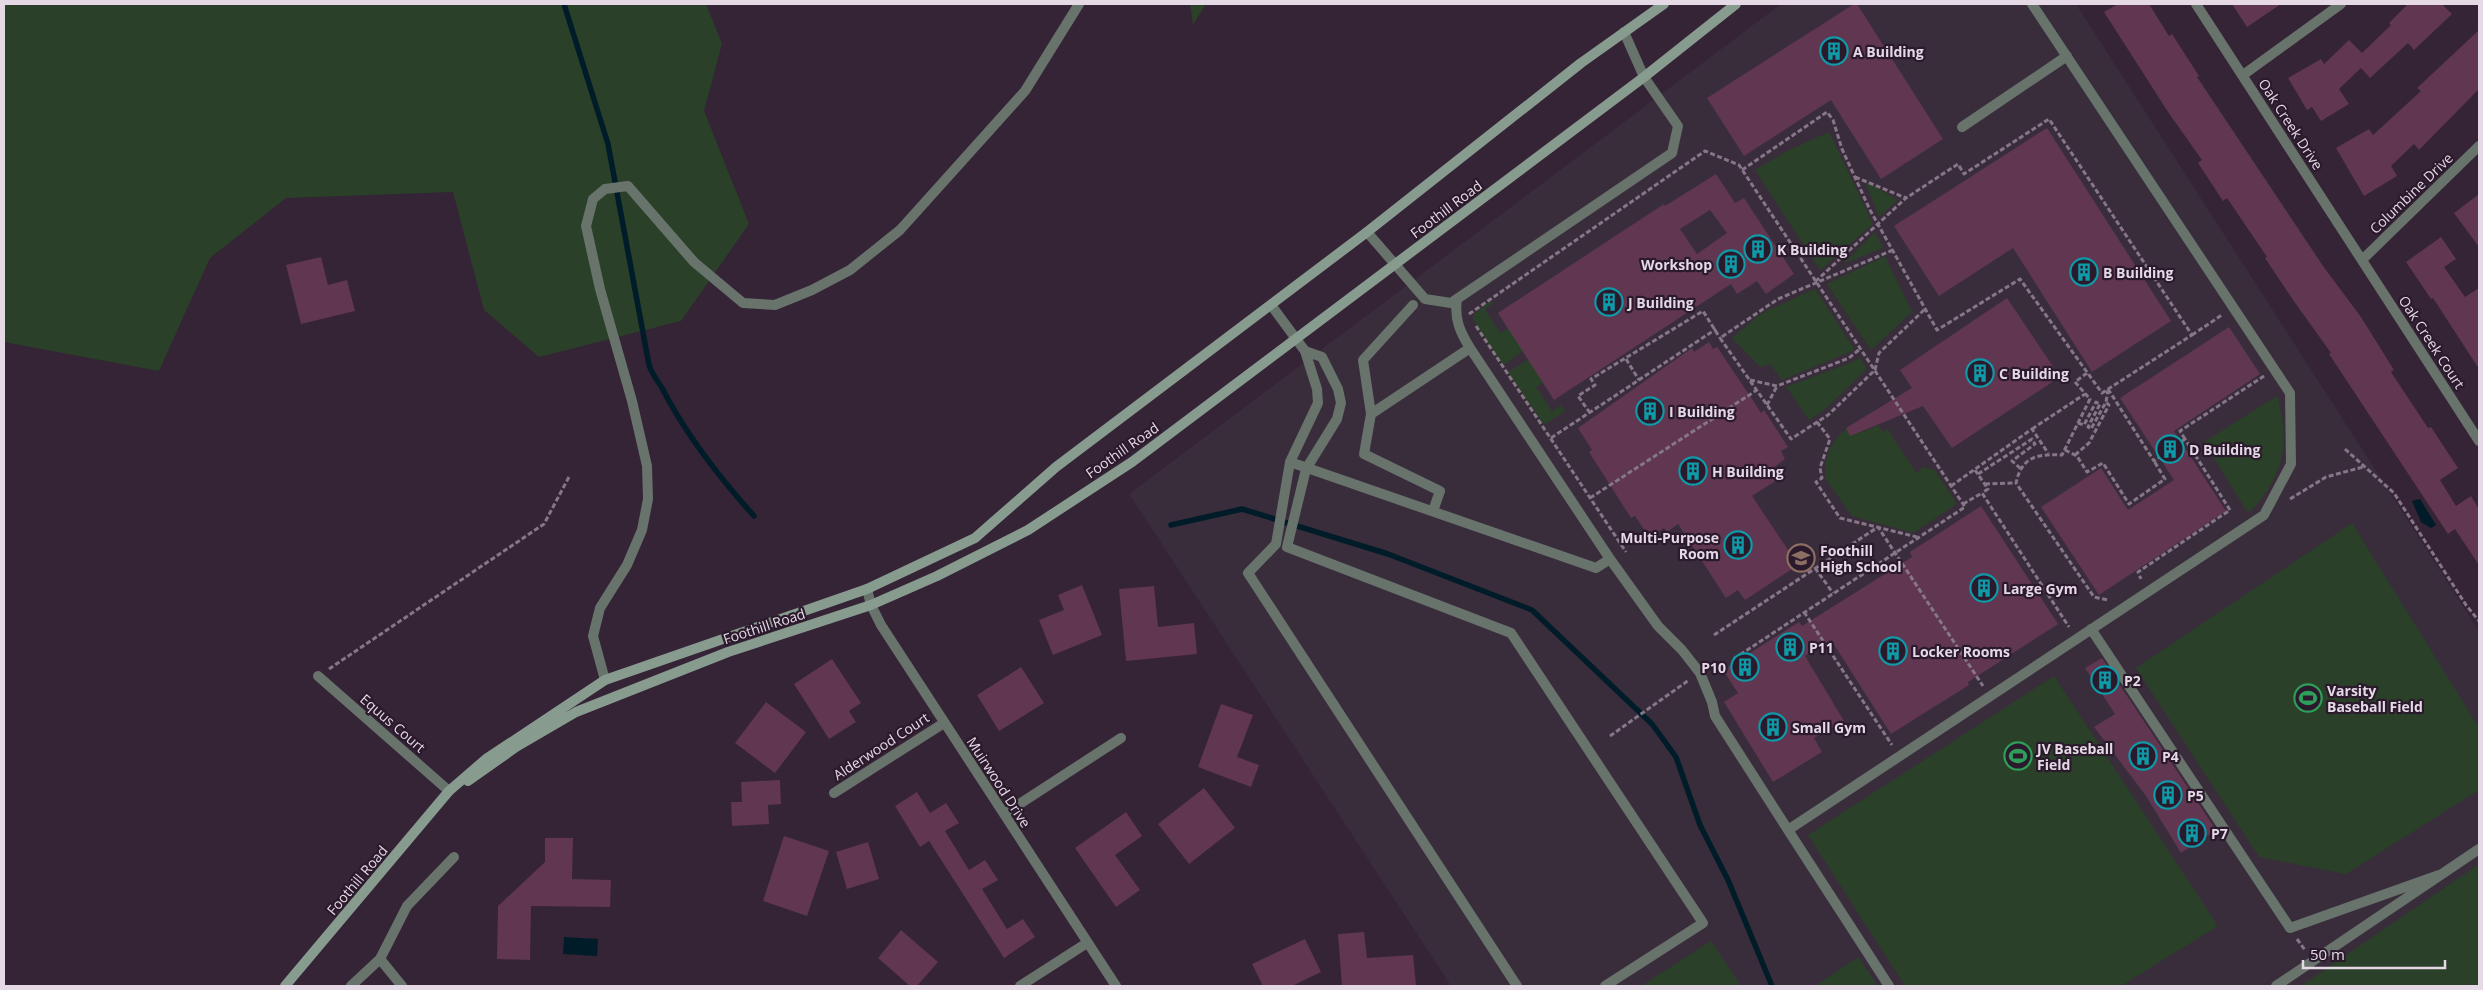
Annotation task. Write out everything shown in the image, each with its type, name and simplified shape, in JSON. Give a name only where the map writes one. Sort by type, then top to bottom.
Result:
[{"type":"main road","name":"Foothill Road","points":[[285,986],[449,791],[486,759],[605,680],[867,589],[975,538],[1056,467],[1367,232],[1624,32],[1664,4]]},
{"type":"main road","name":"Foothill Road","points":[[449,791],[576,712],[728,652],[871,605],[946,572],[1028,530],[1132,462],[1644,77],[1736,4]]},
{"type":"street","points":[[605,680],[593,636],[600,608],[627,565],[642,530],[648,499],[647,466],[632,401],[600,289],[586,226],[593,199],[605,189],[628,186],[694,262],[743,303],[775,305],[812,290],[850,270],[900,230],[1025,91],[1079,4]]},
{"type":"street","points":[[1788,830],[2264,514],[2291,464],[2290,393],[2032,4]]},
{"type":"street","name":"Oak Creek Drive","points":[[2196,4],[2362,259]]},
{"type":"street","points":[[2243,75],[2341,4]]},
{"type":"street","points":[[1367,232],[1425,299],[1451,303],[1672,153],[1678,126],[1644,77],[1624,32]]},
{"type":"street","points":[[1962,127],[2067,56]]},
{"type":"street","name":"Columbine Drive","points":[[2362,259],[2479,146]]},
{"type":"street","name":"Oak Creek Court","points":[[2362,259],[2479,441]]},
{"type":"street","points":[[1458,300],[1455,310],[1457,324],[1470,348],[1610,559],[1658,626],[1682,650],[1700,673],[1712,702],[1715,716],[1773,802],[1788,830],[1889,986]]},
{"type":"street","points":[[1413,304],[1363,360],[1370,414],[1364,454],[1440,491],[1432,512]]},
{"type":"street","points":[[1271,305],[1305,351],[1317,389],[1318,403],[1290,462],[1276,544],[1248,573],[1517,986]]},
{"type":"street","points":[[1370,414],[1470,348]]},
{"type":"street","points":[[1305,351],[1322,357],[1338,389],[1341,403],[1337,419],[1306,469],[1287,547],[1511,633],[1703,923],[1605,986]]},
{"type":"street","points":[[1290,462],[1596,568],[1610,559]]},
{"type":"street","name":"Muirwood Drive","points":[[867,589],[871,605],[881,625],[1116,986]]},
{"type":"street","points":[[2091,629],[2290,928],[2439,875]]},
{"type":"street","name":"Equus Court","points":[[318,676],[449,791]]},
{"type":"street","name":"Alderwood Court","points":[[834,793],[944,723]]},
{"type":"street","points":[[1004,814],[1121,738]]},
{"type":"street","points":[[2276,986],[2479,849]]},
{"type":"street","points":[[351,986],[380,959],[406,906],[454,857]]},
{"type":"street","points":[[1020,986],[1087,943]]},
{"type":"street","points":[[380,959],[402,986]]},
{"type":"path","points":[[1742,170],[1827,112],[1833,120],[1855,177],[1878,224],[1924,310],[1937,330],[2020,279],[2102,394],[2222,314],[2228,322]]},
{"type":"path","points":[[1816,281],[1906,198],[1958,164],[1964,174],[2049,119],[2192,335]]},
{"type":"path","points":[[1626,552],[1469,315],[1705,151],[1739,165],[1965,507],[1732,660]]},
{"type":"path","points":[[1855,177],[1906,198]]},
{"type":"path","points":[[1720,338],[1778,299],[1816,281],[1893,250]]},
{"type":"path","points":[[1590,413],[1578,396],[1595,385],[1591,379],[1703,311],[1791,439],[1828,415],[1875,370],[1879,353],[1924,310]]},
{"type":"path","points":[[1551,438],[1716,329]]},
{"type":"path","points":[[1750,380],[1777,386],[1849,358],[1860,349]]},
{"type":"path","points":[[1626,359],[1639,380]]},
{"type":"path","points":[[2134,585],[2142,580],[2138,572],[2230,510],[2180,431],[2265,376],[2260,368]]},
{"type":"path","points":[[2016,483],[2021,469],[2027,461],[2040,454],[2062,454],[2065,450],[2090,399],[2075,382],[2087,373]]},
{"type":"path","points":[[1767,405],[1777,386]]},
{"type":"path","points":[[2078,423],[2084,425],[2096,402],[2100,404],[2088,427],[2091,429],[2106,402],[2108,389]]},
{"type":"path","points":[[2065,450],[2075,455],[2087,472],[2102,463],[2129,504],[2165,479],[2108,389]]},
{"type":"path","points":[[1590,498],[1757,390]]},
{"type":"path","points":[[1951,486],[2085,394]]},
{"type":"path","points":[[2075,455],[2090,443],[2109,405],[2106,402]]},
{"type":"path","points":[[1817,422],[1830,440],[1820,468],[1822,478],[1816,482],[1840,518],[1918,537]]},
{"type":"path","points":[[2032,429],[2048,454]]},
{"type":"path","points":[[1978,474],[2032,439],[2035,444],[2012,460],[2021,469]]},
{"type":"path","points":[[2154,461],[2185,439]]},
{"type":"path","points":[[2345,449],[2394,493],[2466,605],[2479,621]]},
{"type":"path","points":[[2287,500],[2326,477],[2364,467]]},
{"type":"path","points":[[1963,504],[1988,489],[1975,470]]},
{"type":"path","points":[[318,676],[544,524],[570,475]]},
{"type":"path","points":[[1984,484],[2016,483]]},
{"type":"path","points":[[2016,483],[2094,597],[2110,600]]},
{"type":"path","points":[[1982,493],[2076,638]]},
{"type":"path","points":[[1878,527],[1990,696]]},
{"type":"path","points":[[1714,635],[1878,527]]},
{"type":"path","points":[[1815,568],[1832,594]]},
{"type":"path","points":[[1804,612],[1899,756]]},
{"type":"path","points":[[1610,736],[1700,673]]},
{"type":"path","points":[[2290,928],[2313,962]]},
{"type":"shaded area","name":"Foothill High School","points":[[1781,4],[2076,4],[2479,631],[2479,986],[1451,986],[1129,494]]},
{"type":"green space","points":[[4,4],[706,4],[722,44],[704,111],[749,224],[681,321],[539,357],[484,310],[453,192],[286,198],[210,258],[159,371],[4,342]]},
{"type":"green space","points":[[1190,4],[1206,4],[1193,25]]},
{"type":"green space","points":[[1829,132],[1873,224],[1820,270],[1755,170],[1787,151]]},
{"type":"green space","points":[[1865,181],[1898,200],[1879,217]]},
{"type":"green space","points":[[1875,232],[1883,248],[1843,264]]},
{"type":"green space","points":[[1885,256],[1912,312],[1871,350],[1827,284]]},
{"type":"green space","points":[[1815,289],[1855,350],[1782,380],[1770,364],[1760,367],[1732,338],[1762,313]]},
{"type":"green space","points":[[1491,300],[1493,303],[1485,309],[1500,333],[1513,325],[1528,348],[1503,365],[1473,319],[1473,315]]},
{"type":"green space","points":[[1534,356],[1549,378],[1536,387],[1552,411],[1561,405],[1565,411],[1544,425],[1508,372]]},
{"type":"green space","points":[[1860,357],[1867,369],[1823,411],[1809,420],[1786,387],[1855,361]]},
{"type":"green space","points":[[2277,396],[2283,429],[2284,444],[2282,458],[2271,485],[2250,512],[2246,510],[2204,442]]},
{"type":"green space","points":[[1857,422],[1863,432],[1878,425],[1883,432],[1888,429],[1916,473],[1923,467],[1935,470],[1957,504],[1913,533],[1852,516],[1825,478],[1825,463],[1830,448],[1840,434]]},
{"type":"green space","name":"Varsity Baseball Field","points":[[2352,523],[2479,728],[2479,790],[2346,874],[2259,857],[2136,668]]},
{"type":"green space","name":"JV Baseball Field","points":[[2054,676],[2218,926],[2121,986],[1905,986],[1808,835]]},
{"type":"green space","points":[[2479,864],[2479,986],[2301,986]]},
{"type":"green space","points":[[1711,941],[1741,986],[1641,986]]},
{"type":"green space","points":[[1858,957],[1878,986],[1815,986]]},
{"type":"water","points":[[2420,499],[2436,525],[2431,528],[2421,522],[2412,501]]},
{"type":"water","points":[[564,937],[598,939],[597,956],[563,954]]},
{"type":"building","name":"A Building","points":[[1854,4],[1857,4],[1943,139],[1881,179],[1831,100],[1744,156],[1707,98]]},
{"type":"building","points":[[2118,4],[2149,4],[2169,36],[2172,34],[2199,76],[2197,77],[2323,266],[2361,317],[2394,370],[2391,372],[2428,428],[2431,427],[2458,468],[2440,480],[2456,506],[2471,496],[2479,509],[2479,565],[2455,529],[2448,534],[2329,354],[2331,353],[2265,258],[2267,257],[2227,198],[2223,201],[2198,163],[2202,160],[2168,112],[2104,12]]},
{"type":"building","points":[[2232,4],[2281,4],[2247,27]]},
{"type":"building","points":[[2408,4],[2442,4],[2452,14],[2414,50],[2408,43],[2370,78],[2361,68],[2339,89],[2349,104],[2321,121],[2312,107],[2307,110],[2288,78],[2321,59],[2324,64],[2349,40],[2362,53],[2391,25],[2389,23]]},
{"type":"building","points":[[2479,30],[2479,89],[2419,150],[2414,144],[2391,166],[2397,176],[2364,196],[2336,148],[2369,129],[2373,135],[2421,91],[2417,88]]},
{"type":"building","name":"B Building","points":[[2047,128],[2171,321],[2092,372],[2013,248],[1939,296],[1894,226]]},
{"type":"building","name":"J Building","points":[[1716,174],[1735,203],[1744,198],[1794,274],[1766,294],[1757,281],[1737,294],[1731,284],[1554,400],[1498,313],[1664,204],[1665,206]],"holes":[[[1710,210],[1727,233],[1697,254],[1680,229]]]},
{"type":"building","points":[[2479,194],[2479,247],[2454,213]]},
{"type":"building","points":[[2441,237],[2456,259],[2444,267],[2465,297],[2479,288],[2479,369],[2433,298],[2431,299],[2406,262]]},
{"type":"building","points":[[321,257],[328,285],[347,280],[355,311],[301,324],[286,265]]},
{"type":"building","name":"C Building","points":[[2007,298],[2060,377],[1952,448],[1923,406],[1850,436],[1846,428],[1912,388],[1900,370]]},
{"type":"building","name":"D Building","points":[[2229,327],[2260,374],[2174,431],[2226,511],[2099,595],[2041,507],[2101,468],[2128,510],[2174,480],[2120,398]]},
{"type":"building","points":[[1709,342],[1713,349],[1717,347],[1761,413],[1764,410],[1788,447],[1781,451],[1785,459],[1773,468],[1780,478],[1752,496],[1798,565],[1745,600],[1738,590],[1726,598],[1678,524],[1667,532],[1664,528],[1650,538],[1635,516],[1631,518],[1589,452],[1592,450],[1578,428],[1692,348],[1694,352]]},
{"type":"building","points":[[1981,506],[2058,624],[1968,682],[1969,685],[1891,734],[1831,640],[1805,656],[1844,721],[1814,738],[1822,752],[1773,782],[1724,702],[1738,693],[1723,670],[1799,622],[1802,626],[1912,557],[1910,552]]},
{"type":"building","points":[[1082,585],[1102,635],[1053,655],[1039,620],[1064,610],[1058,595]]},
{"type":"building","points":[[1154,586],[1158,627],[1194,623],[1197,654],[1126,661],[1119,589]]},
{"type":"building","points":[[2102,658],[2216,830],[2181,853],[2146,796],[2094,727],[2115,714],[2085,668]]},
{"type":"building","points":[[832,659],[861,703],[849,711],[856,722],[829,739],[794,684]]},
{"type":"building","points":[[1021,667],[1044,703],[999,731],[977,695]]},
{"type":"building","points":[[766,702],[806,732],[775,773],[735,743]]},
{"type":"building","points":[[1221,704],[1253,715],[1237,757],[1259,765],[1251,787],[1198,767]]},
{"type":"building","points":[[780,780],[781,804],[768,805],[769,824],[732,826],[731,802],[742,802],[741,782]]},
{"type":"building","points":[[1204,788],[1235,828],[1189,864],[1158,824]]},
{"type":"building","points":[[917,792],[930,813],[946,803],[959,823],[945,831],[969,870],[985,860],[998,880],[982,889],[1007,929],[1023,919],[1035,937],[1004,958],[929,841],[920,847],[895,806]]},
{"type":"building","points":[[1126,812],[1142,836],[1115,855],[1140,890],[1116,907],[1075,848]]},
{"type":"building","points":[[784,836],[829,851],[807,916],[763,901]]},
{"type":"building","points":[[545,838],[573,838],[572,879],[611,880],[610,907],[531,906],[530,960],[497,959],[498,906],[545,862]]},
{"type":"building","points":[[868,842],[879,879],[847,889],[836,852]]},
{"type":"building","points":[[901,930],[938,962],[917,986],[910,986],[878,958]]},
{"type":"building","points":[[1364,932],[1367,958],[1413,955],[1416,985],[1342,986],[1338,934]]},
{"type":"building","points":[[1305,939],[1321,972],[1292,986],[1263,986],[1252,964]]},
{"type":"waterway","points":[[564,4],[608,144],[649,365],[692,439],[754,516]]},
{"type":"waterway","points":[[1171,525],[1242,509],[1388,554],[1532,610],[1652,724],[1676,757],[1700,825],[1728,880],[1772,986]]},
{"type":"place","name":"A Building","points":[[1834,51]]},
{"type":"place","name":"K Building","points":[[1758,249]]},
{"type":"place","name":"Workshop","points":[[1731,264]]},
{"type":"place","name":"B Building","points":[[2084,272]]},
{"type":"place","name":"J Building","points":[[1609,302]]},
{"type":"place","name":"C Building","points":[[1980,373]]},
{"type":"place","name":"I Building","points":[[1650,411]]},
{"type":"place","name":"D Building","points":[[2170,449]]},
{"type":"place","name":"H Building","points":[[1693,471]]},
{"type":"place","name":"Multi-Purpose Room","points":[[1738,545]]},
{"type":"place","name":"Foothill High School","points":[[1801,558]]},
{"type":"place","name":"Large Gym","points":[[1984,588]]},
{"type":"place","name":"P11","points":[[1790,647]]},
{"type":"place","name":"Locker Rooms","points":[[1893,651]]},
{"type":"place","name":"P10","points":[[1745,667]]},
{"type":"place","name":"P2","points":[[2105,680]]},
{"type":"place","name":"Varsity Baseball Field","points":[[2308,698]]},
{"type":"place","name":"Small Gym","points":[[1773,727]]},
{"type":"place","name":"JV Baseball Field","points":[[2018,756]]},
{"type":"place","name":"P4","points":[[2143,756]]},
{"type":"place","name":"P5","points":[[2168,795]]},
{"type":"place","name":"P7","points":[[2192,833]]}]
